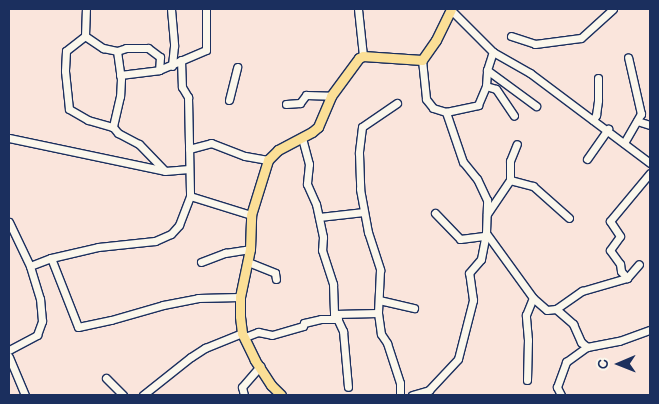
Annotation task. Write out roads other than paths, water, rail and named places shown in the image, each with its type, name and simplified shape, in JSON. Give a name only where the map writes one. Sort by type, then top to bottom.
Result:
[{"type":"main road","points":[[281,395],[271,386],[243,335],[240,297],[250,249],[251,215],[268,160],[278,150],[302,138],[318,126],[331,96],[359,58],[364,56],[422,60],[436,40],[452,10]]},
{"type":"street","points":[[86,9],[85,36],[66,51],[65,71],[69,109],[88,120],[113,127],[118,134],[139,144],[165,171]]},
{"type":"street","points":[[171,9],[174,46],[172,66]]},
{"type":"street","points":[[120,75],[159,70],[206,50],[206,9]]},
{"type":"street","points":[[358,9],[364,56]]},
{"type":"street","points":[[511,36],[535,44],[581,38],[613,9]]},
{"type":"street","points":[[452,10],[493,52],[530,73],[568,103],[608,129],[650,163]]},
{"type":"street","points":[[85,36],[103,48],[117,51],[126,48],[148,48],[160,57],[159,70]]},
{"type":"street","points":[[113,127],[119,107],[120,75],[117,51]]},
{"type":"street","points":[[422,60],[426,99],[433,108],[446,112],[478,105],[486,86],[487,70],[493,52]]},
{"type":"street","points":[[624,143],[641,114],[640,102],[628,57]]},
{"type":"street","points":[[30,266],[51,258],[98,247],[155,241],[171,234],[179,225],[190,196],[188,97],[182,87],[181,60]]},
{"type":"street","points":[[229,100],[237,67]]},
{"type":"street","points":[[487,70],[536,106]]},
{"type":"street","points":[[593,120],[596,115],[598,100],[598,78]]},
{"type":"street","points":[[486,86],[496,89],[514,116]]},
{"type":"street","points":[[286,104],[300,103],[306,95],[331,96]]},
{"type":"street","points":[[397,103],[362,127],[359,153],[360,189],[364,212],[380,270],[378,313],[381,334],[387,343],[400,382],[400,395]]},
{"type":"street","points":[[418,394],[429,390],[458,359],[473,300],[470,273],[481,259],[485,234],[488,200],[477,180],[462,162],[446,112]]},
{"type":"street","points":[[637,122],[650,125]]},
{"type":"street","points":[[587,159],[608,129]]},
{"type":"street","points":[[9,138],[165,171],[189,169]]},
{"type":"street","points":[[302,138],[309,164],[307,184],[316,204],[323,237],[322,250],[333,284],[334,317],[343,331],[348,387]]},
{"type":"street","points":[[189,149],[211,143],[245,156],[268,160]]},
{"type":"street","points":[[486,217],[510,180],[510,161],[517,144]]},
{"type":"street","points":[[627,278],[610,250],[620,236],[610,221],[650,173]]},
{"type":"street","points":[[510,180],[533,186],[569,218]]},
{"type":"street","points":[[190,196],[251,215]]},
{"type":"street","points":[[319,217],[364,212]]},
{"type":"street","points":[[435,213],[460,239],[485,234]]},
{"type":"street","points":[[9,222],[30,266],[40,299],[42,321],[37,335],[9,350]]},
{"type":"street","points":[[485,234],[533,298],[547,310],[556,309],[582,291],[627,278],[639,264]]},
{"type":"street","points":[[202,262],[225,253],[250,249]]},
{"type":"street","points":[[51,258],[78,327],[189,300],[240,297]]},
{"type":"street","points":[[248,262],[276,273],[276,279]]},
{"type":"street","points":[[527,380],[528,340],[526,315],[533,298]]},
{"type":"street","points":[[379,300],[414,308]]},
{"type":"street","points":[[556,309],[573,324],[586,347]]},
{"type":"street","points":[[143,395],[191,357],[243,335],[258,332],[272,335],[303,326],[304,322],[378,313]]},
{"type":"street","points":[[562,395],[557,387],[566,362],[586,347],[620,341],[650,330]]},
{"type":"street","points":[[9,357],[25,395]]},
{"type":"street","points":[[244,395],[242,387],[260,366]]},
{"type":"street","points":[[106,378],[123,395]]}]
